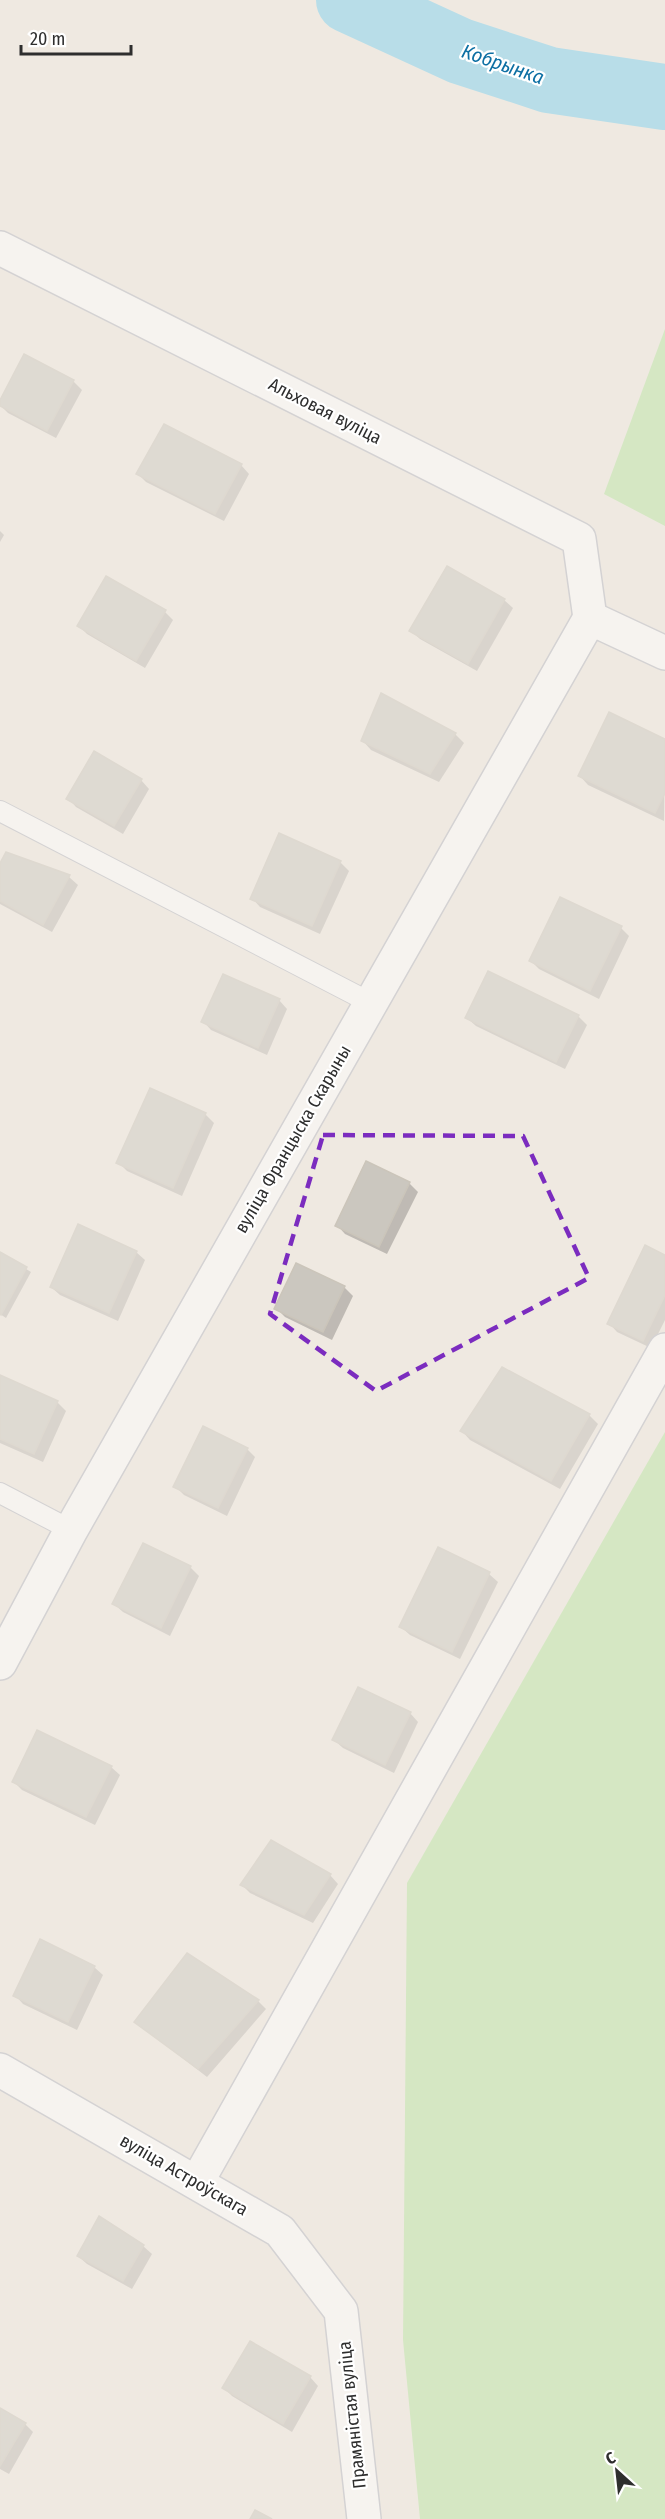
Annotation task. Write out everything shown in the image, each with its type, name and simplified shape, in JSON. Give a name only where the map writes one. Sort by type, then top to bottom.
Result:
[{"type":"street","name":"Альховая вуліца","points":[[0,248],[579,539],[590,618]]},
{"type":"street","points":[[590,618],[665,653]]},
{"type":"street","name":"вуліца Францыска Скарыны","points":[[0,1663],[71,1530],[590,618]]},
{"type":"street","points":[[197,2182],[665,1350]]},
{"type":"street","name":"вуліца Астроўскага","points":[[0,2070],[280,2231],[341,2311]]},
{"type":"street","name":"Прамяністая вуліца","points":[[341,2311],[364,2519]]},
{"type":"lane","points":[[0,811],[371,1003]]},
{"type":"lane","points":[[0,1493],[71,1530]]},
{"type":"highlighted area","points":[[323,1135],[523,1136],[589,1278],[376,1391],[270,1314]]},
{"type":"green space","points":[[665,329],[665,526],[604,494]]},
{"type":"green space","points":[[665,1432],[665,2519],[420,2519],[403,2340],[407,1883]]},
{"type":"building","points":[[24,354],[74,380],[47,431],[0,406],[0,400]]},
{"type":"building","points":[[164,424],[242,464],[215,514],[136,474]]},
{"type":"building","points":[[447,566],[505,599],[468,664],[409,631]]},
{"type":"building","points":[[106,576],[166,610],[136,661],[77,626]]},
{"type":"building","points":[[381,693],[456,733],[430,774],[361,741]]},
{"type":"building","points":[[609,712],[665,739],[665,793],[655,813],[578,776]]},
{"type":"building","points":[[94,751],[142,779],[114,826],[66,799]]},
{"type":"building","points":[[279,833],[341,861],[312,926],[250,899]]},
{"type":"building","points":[[6,852],[70,875],[43,925],[0,901],[0,863]]},
{"type":"building","points":[[560,897],[622,926],[590,991],[529,961]]},
{"type":"building","points":[[488,971],[579,1015],[556,1062],[465,1018]]},
{"type":"building","points":[[223,974],[280,999],[258,1048],[201,1022]]},
{"type":"building","points":[[150,1088],[206,1113],[173,1188],[116,1163]]},
{"type":"building","points":[[366,1161],[410,1182],[379,1247],[335,1226]]},
{"type":"building","points":[[78,1224],[137,1251],[109,1313],[50,1287]]},
{"type":"building","points":[[645,1245],[665,1255],[665,1295],[643,1341],[607,1324]]},
{"type":"building","points":[[0,1252],[27,1267],[1,1315],[0,1314]]},
{"type":"building","points":[[296,1263],[345,1286],[323,1332],[274,1309]]},
{"type":"building","points":[[502,1367],[590,1414],[551,1481],[460,1431]]},
{"type":"building","points":[[0,1375],[58,1401],[34,1454],[0,1439]]},
{"type":"building","points":[[203,1426],[248,1448],[218,1508],[173,1487]]},
{"type":"building","points":[[143,1543],[191,1566],[161,1628],[112,1604]]},
{"type":"building","points":[[438,1547],[490,1572],[452,1652],[399,1627]]},
{"type":"building","points":[[358,1687],[411,1712],[385,1765],[332,1740]]},
{"type":"building","points":[[37,1730],[112,1766],[86,1817],[12,1782]]},
{"type":"building","points":[[271,1840],[331,1874],[304,1915],[240,1885]]},
{"type":"building","points":[[40,1939],[95,1966],[68,2022],[13,1996]]},
{"type":"building","points":[[187,1953],[259,2000],[198,2069],[134,2022]]},
{"type":"building","points":[[99,2216],[144,2245],[123,2281],[77,2256]]},
{"type":"building","points":[[250,2341],[311,2376],[283,2424],[222,2388]]},
{"type":"building","points":[[0,2408],[26,2423],[0,2466]]},
{"type":"building","points":[[255,2510],[272,2519],[250,2519]]},
{"type":"waterway","name":"Кобрынка","points":[[349,0],[460,51],[549,80],[665,97]]}]
